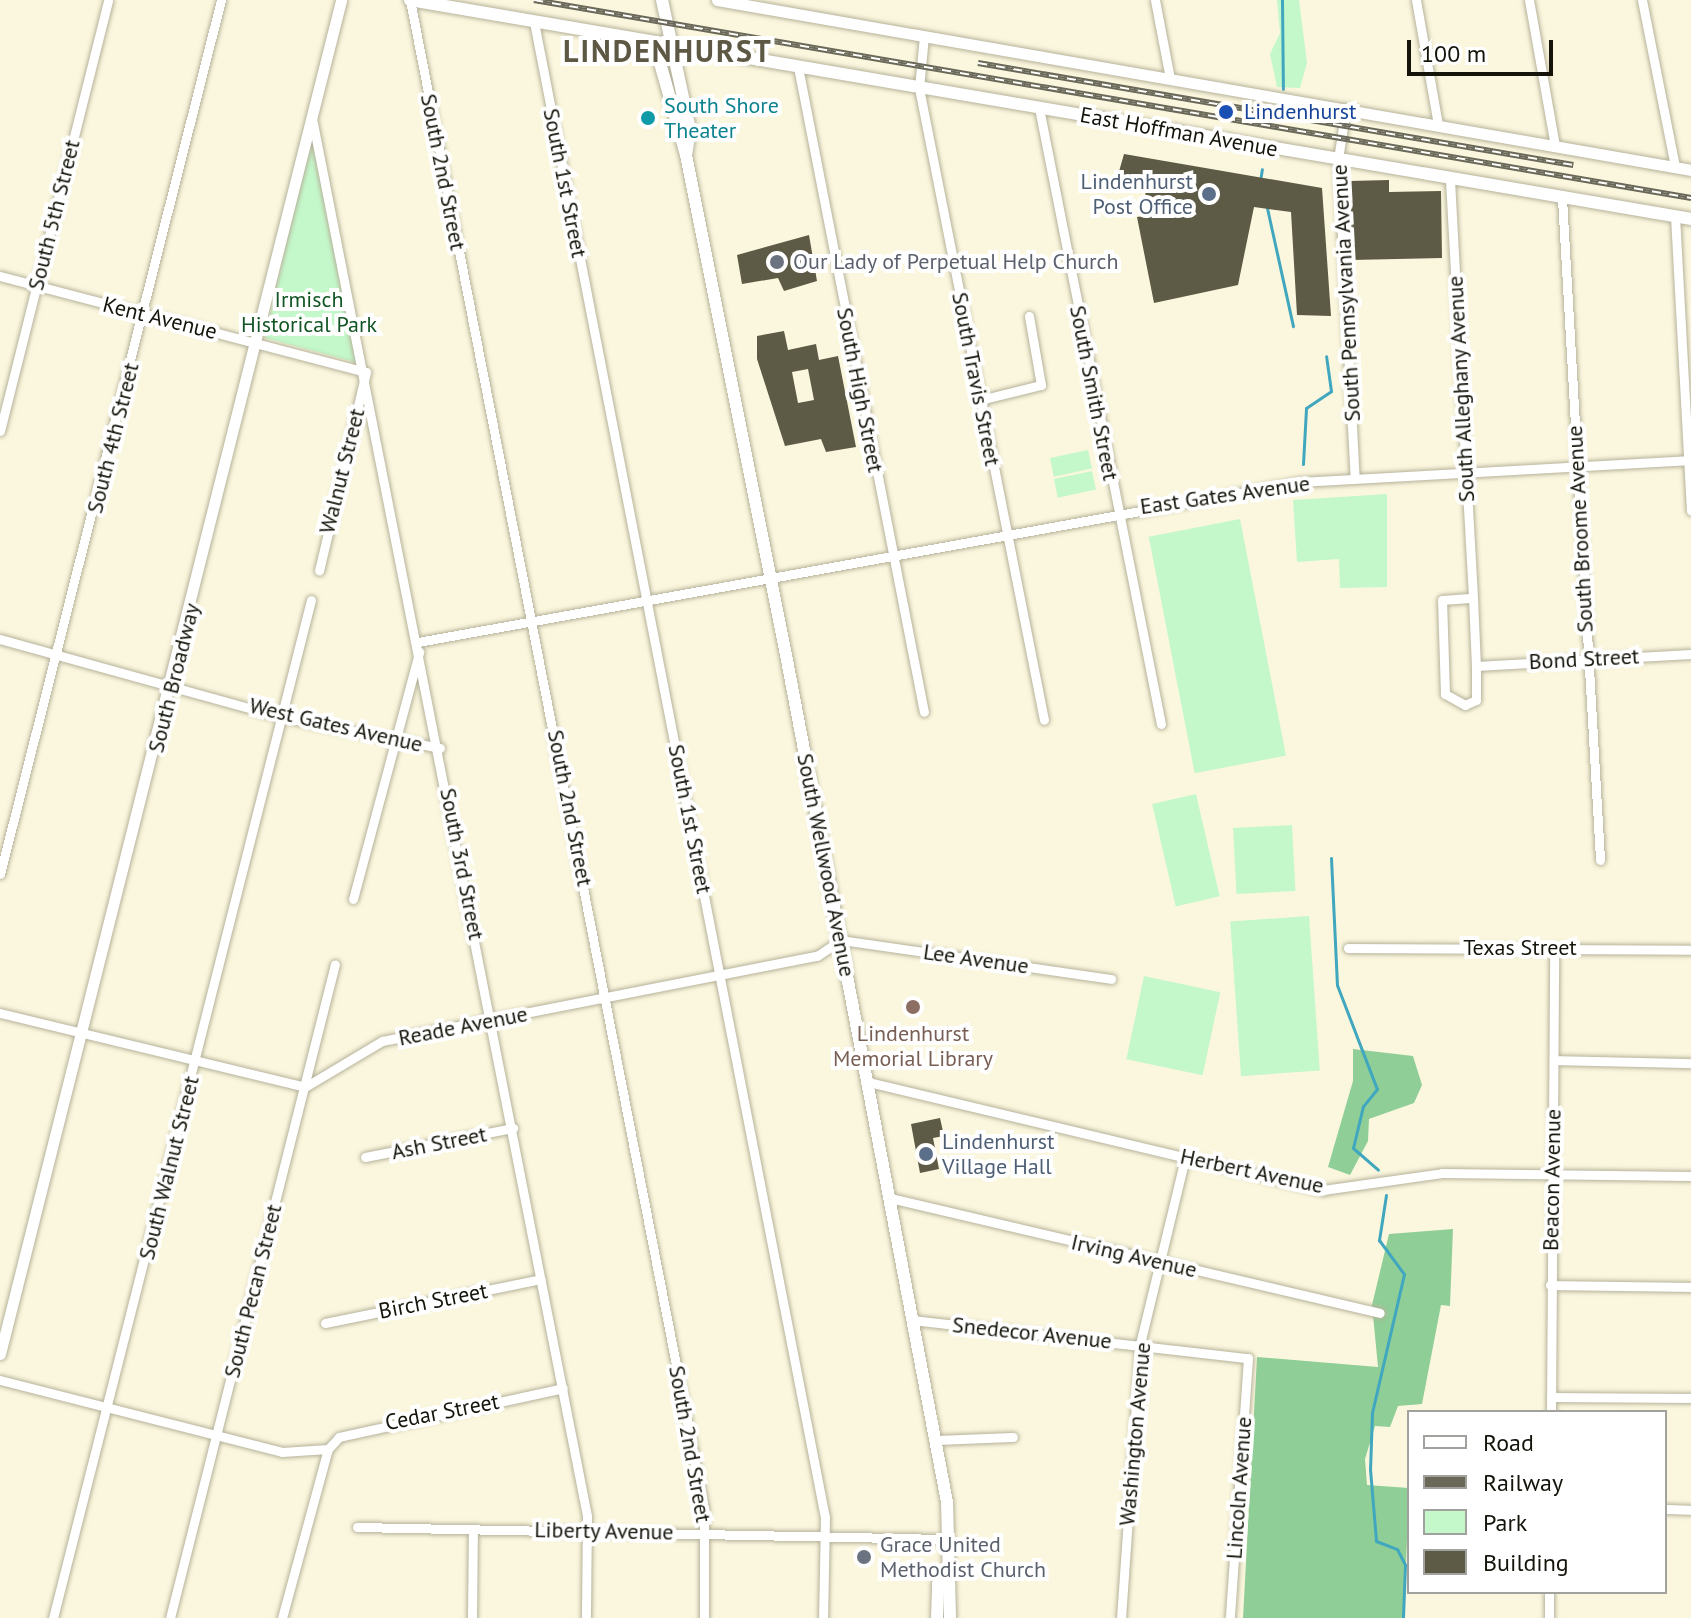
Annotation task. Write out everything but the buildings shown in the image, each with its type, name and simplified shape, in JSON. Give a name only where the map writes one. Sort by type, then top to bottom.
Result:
[{"type":"main road","name":"East Hoffman Avenue","points":[[410,0],[1691,219]]},
{"type":"main road","name":"South Wellwood Avenue","points":[[662,0],[667,46],[679,63],[686,155],[766,577],[841,940],[935,1440],[947,1539],[950,1618]]},
{"type":"main road","name":"South Wellwood Avenue","points":[[937,1618],[938,1584],[947,1577]]},
{"type":"street","name":"South 5th Street","points":[[0,431],[34,285],[108,0]]},
{"type":"street","name":"South 4th Street","points":[[0,874],[221,0]]},
{"type":"street","name":"South Broadway","points":[[0,1354],[173,682],[341,0]]},
{"type":"street","name":"South 2nd Street","points":[[410,0],[534,624],[706,1533],[704,1618]]},
{"type":"street","points":[[717,0],[1691,168]]},
{"type":"street","points":[[1155,0],[1170,79]]},
{"type":"street","points":[[1416,0],[1438,125]]},
{"type":"street","points":[[1529,0],[1555,146]]},
{"type":"street","points":[[1642,0],[1672,166]]},
{"type":"street","name":"South 1st Street","points":[[534,22],[721,976],[824,1535],[823,1618]]},
{"type":"street","name":"South Travis Street","points":[[924,36],[919,88],[1044,720]]},
{"type":"street","name":"South High Street","points":[[798,67],[924,712]]},
{"type":"street","name":"South Smith Street","points":[[1039,108],[1161,724]]},
{"type":"street","name":"South Pennsylvania Avenue","points":[[1346,108],[1338,159],[1355,479]]},
{"type":"street","name":"South 3rd Street","points":[[311,114],[366,372],[563,1388],[588,1531],[586,1618]]},
{"type":"street","name":"South Alleghany Avenue","points":[[1450,180],[1473,598],[1474,703],[1451,700],[1442,600],[1473,598]]},
{"type":"street","name":"South Broome Avenue","points":[[1562,198],[1600,860]]},
{"type":"street","points":[[1675,216],[1691,511]]},
{"type":"street","name":"Kent Avenue","points":[[0,276],[366,372]]},
{"type":"street","points":[[980,400],[1041,385],[1029,316]]},
{"type":"street","name":"Walnut Street","points":[[319,571],[366,372]]},
{"type":"street","name":"East Gates Avenue","points":[[766,577],[1117,511],[1355,479],[1690,460]]},
{"type":"street","points":[[353,899],[390,741],[418,647],[766,577]]},
{"type":"street","points":[[282,717],[311,600]]},
{"type":"street","name":"West Gates Avenue","points":[[0,639],[173,682],[282,717],[390,741],[440,748]]},
{"type":"street","name":"Bond Street","points":[[1476,666],[1691,654]]},
{"type":"street","name":"South Walnut Street","points":[[53,1618],[282,717]]},
{"type":"street","name":"Reade Avenue","points":[[305,1087],[382,1041],[817,956],[841,940]]},
{"type":"street","name":"Lee Avenue","points":[[841,940],[1111,979]]},
{"type":"street","name":"Texas Street","points":[[1348,948],[1691,950]]},
{"type":"street","name":"Beacon Avenue","points":[[1551,1410],[1554,948]]},
{"type":"street","name":"South Pecan Street","points":[[170,1618],[335,964]]},
{"type":"street","points":[[0,1013],[305,1087]]},
{"type":"street","points":[[1554,1060],[1691,1063]]},
{"type":"street","name":"Herbert Avenue","points":[[868,1082],[1323,1190],[1442,1173],[1691,1176]]},
{"type":"street","name":"Ash Street","points":[[365,1157],[513,1128]]},
{"type":"street","name":"Washington Avenue","points":[[1121,1618],[1140,1344],[1185,1158]]},
{"type":"street","name":"Irving Avenue","points":[[890,1198],[1380,1313]]},
{"type":"street","name":"Birch Street","points":[[325,1323],[541,1279]]},
{"type":"street","points":[[1550,1285],[1691,1287]]},
{"type":"street","name":"Snedecor Avenue","points":[[912,1320],[1248,1358]]},
{"type":"street","name":"Lincoln Avenue","points":[[1230,1618],[1248,1358]]},
{"type":"street","points":[[0,1380],[282,1452],[328,1449],[282,1618]]},
{"type":"street","name":"Cedar Street","points":[[328,1449],[353,1431],[563,1388]]},
{"type":"street","points":[[1551,1397],[1691,1398]]},
{"type":"street","points":[[935,1440],[1013,1437]]},
{"type":"street","points":[[1667,1509],[1691,1510]]},
{"type":"street","name":"Liberty Avenue","points":[[357,1527],[947,1539]]},
{"type":"street","points":[[472,1618],[473,1529]]},
{"type":"street","points":[[1549,1594],[1549,1618]]},
{"type":"green space","points":[[1277,0],[1299,0],[1307,63],[1300,88],[1277,87],[1270,54],[1280,33]]},
{"type":"green space","name":"Irmisch Historical Park","points":[[311,132],[358,363],[265,338]]},
{"type":"green space","points":[[1088,450],[1092,469],[1054,477],[1050,458]]},
{"type":"green space","points":[[1092,471],[1096,490],[1058,498],[1054,479]]},
{"type":"green space","points":[[1387,494],[1387,587],[1340,588],[1339,559],[1297,562],[1293,500]]},
{"type":"green space","points":[[1240,519],[1286,756],[1195,773],[1149,537]]},
{"type":"green space","points":[[1196,794],[1220,896],[1176,906],[1152,804]]},
{"type":"green space","points":[[1292,825],[1295,891],[1237,894],[1233,828]]},
{"type":"green space","points":[[1309,916],[1320,1071],[1241,1076],[1230,922]]},
{"type":"green space","points":[[1144,976],[1220,992],[1203,1075],[1126,1059]]},
{"type":"green space","points":[[1353,1049],[1413,1056],[1422,1085],[1414,1103],[1369,1119],[1368,1141],[1350,1175],[1328,1167],[1353,1081]]},
{"type":"green space","points":[[1453,1229],[1450,1306],[1441,1305],[1422,1404],[1398,1406],[1390,1427],[1375,1426],[1365,1459],[1367,1485],[1407,1488],[1404,1618],[1243,1618],[1257,1357],[1378,1367],[1372,1305],[1389,1234]]},
{"type":"waterway","points":[[1282,0],[1283,89]]},
{"type":"waterway","points":[[1260,181],[1262,169]]},
{"type":"waterway","points":[[1267,208],[1293,326]]},
{"type":"waterway","points":[[1303,464],[1306,408],[1331,391],[1326,356]]},
{"type":"waterway","points":[[1331,858],[1337,985],[1377,1089],[1363,1106],[1353,1148],[1378,1170]]},
{"type":"waterway","points":[[1386,1195],[1379,1240],[1404,1274],[1372,1413],[1370,1469],[1376,1541],[1397,1549],[1405,1565],[1403,1618]]},
{"type":"railway","points":[[534,0],[1691,198]]},
{"type":"railway","points":[[978,63],[1573,165]]},
{"type":"place","name":"Lindenhurst","points":[[1226,112]]},
{"type":"place","name":"South Shore Theater","points":[[648,118]]},
{"type":"place","name":"Lindenhurst Post Office","points":[[1209,194]]},
{"type":"place","name":"Our Lady of Perpetual Help Church","points":[[777,262]]},
{"type":"place","name":"Lindenhurst Memorial Library","points":[[913,1007]]},
{"type":"place","name":"Lindenhurst Village Hall","points":[[926,1154]]},
{"type":"place","name":"Grace United Methodist Church","points":[[864,1557]]},
{"type":"district","name":"LINDENHURST","points":[[668,51]]}]
